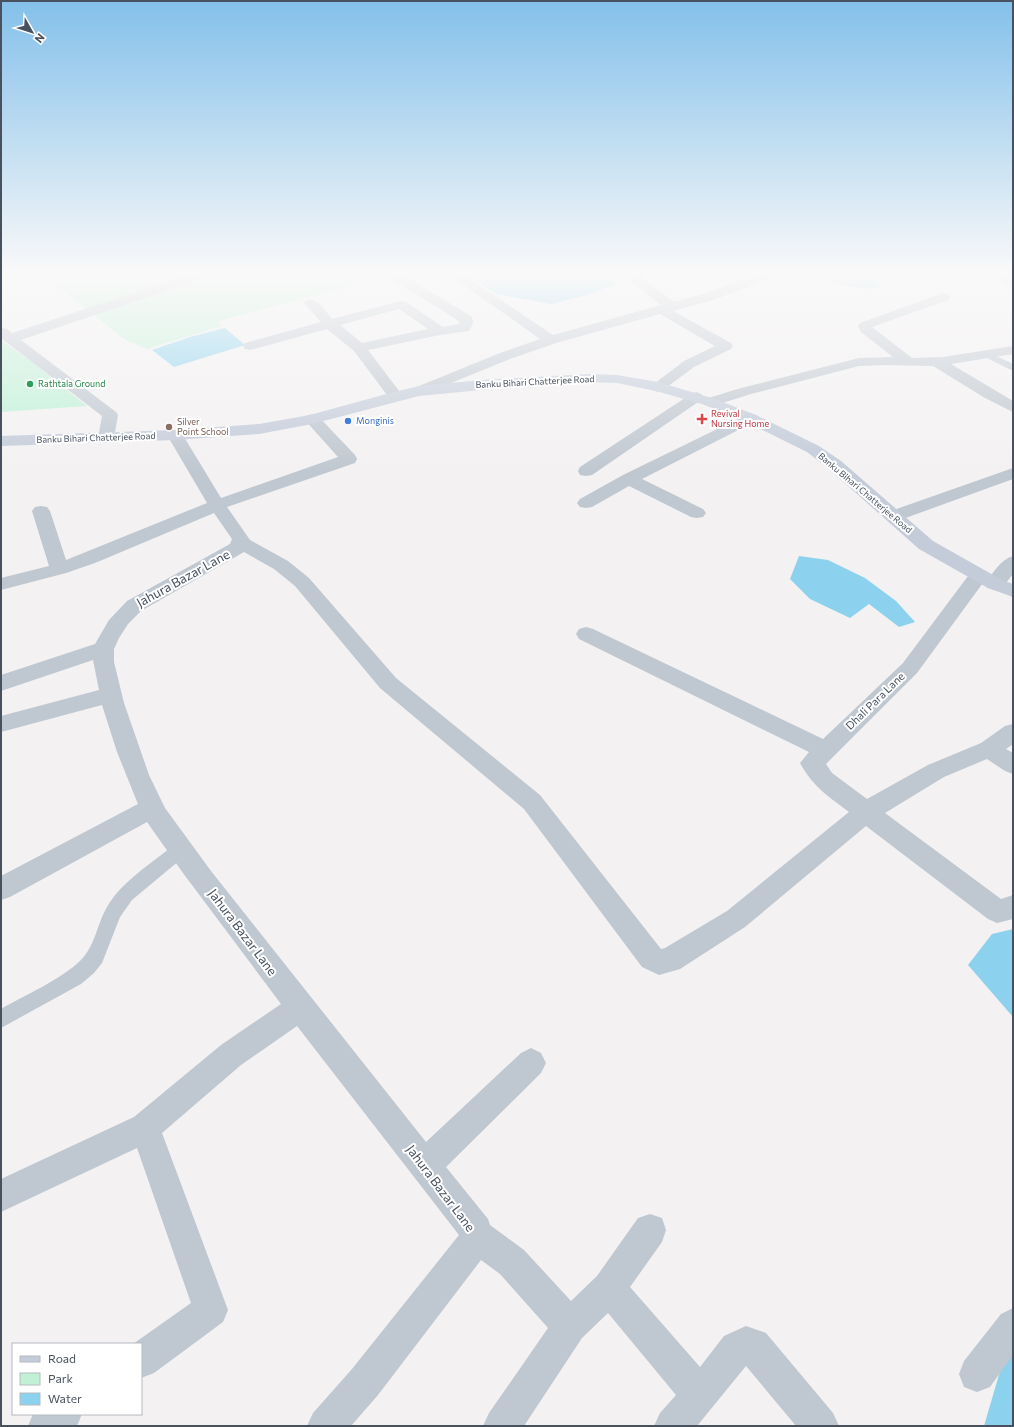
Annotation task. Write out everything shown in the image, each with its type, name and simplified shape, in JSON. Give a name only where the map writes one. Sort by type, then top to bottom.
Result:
[{"type":"main road","name":"Banku Bihari Chatterjee Road","points":[[1,441],[175,435],[259,428],[312,419],[395,396],[419,392],[481,385],[588,378],[617,379],[658,387],[703,399],[750,418],[813,449],[894,516],[926,545],[986,580],[1013,591]]},
{"type":"street","points":[[14,340],[110,415],[106,438]]},
{"type":"street","points":[[250,346],[273,340]]},
{"type":"street","points":[[349,340],[359,348],[395,396]]},
{"type":"street","points":[[359,348],[399,340]]},
{"type":"street","points":[[419,392],[505,356],[551,340]]},
{"type":"street","points":[[658,387],[688,364],[726,346],[716,340]]},
{"type":"street","points":[[880,340],[909,362]]},
{"type":"street","points":[[586,471],[703,399],[746,391],[871,360],[935,362],[1013,350]]},
{"type":"street","points":[[935,362],[1013,407]]},
{"type":"street","points":[[586,503],[629,479],[750,418]]},
{"type":"street","points":[[1,584],[59,569],[88,559],[217,505],[349,459],[312,419]]},
{"type":"street","name":"Jahura Bazar Lane","points":[[175,435],[217,505],[241,539],[241,543],[237,548],[124,613],[104,649],[104,668],[110,695],[130,754],[152,808],[180,850],[300,1007],[476,1231],[477,1236],[365,1382],[326,1426]]},
{"type":"street","points":[[894,516],[1013,473]]},
{"type":"street","points":[[629,479],[697,513]]},
{"type":"street","points":[[41,511],[59,569]]},
{"type":"street","points":[[241,543],[281,565],[302,582],[388,684],[532,802],[652,958],[660,962],[670,960],[736,920],[866,812],[936,771],[989,749],[1013,732]]},
{"type":"street","name":"Dhali Para Lane","points":[[866,812],[824,780],[812,763],[910,668],[986,580],[1013,562]]},
{"type":"street","points":[[586,634],[825,750]]},
{"type":"street","points":[[1,683],[104,649]]},
{"type":"street","points":[[1,724],[110,695]]},
{"type":"street","points":[[989,749],[1013,765]]},
{"type":"street","points":[[1,889],[152,808]]},
{"type":"street","points":[[866,812],[997,911],[1013,907]]},
{"type":"street","points":[[1,1196],[145,1128],[230,1055],[300,1007]]},
{"type":"street","points":[[424,1166],[532,1064]]},
{"type":"street","points":[[142,1359],[211,1310],[145,1128]]},
{"type":"street","points":[[502,1426],[570,1326],[609,1288],[650,1230]]},
{"type":"street","points":[[477,1236],[512,1262],[570,1326]]},
{"type":"street","points":[[609,1288],[700,1395]]},
{"type":"street","points":[[977,1374],[1013,1326]]},
{"type":"street","points":[[673,1426],[737,1349],[746,1344],[753,1346],[820,1426]]},
{"type":"street","points":[[47,1426],[63,1415]]},
{"type":"lane","points":[[986,354],[1013,368]]},
{"type":"lane","points":[[1,1019],[74,978],[87,968],[95,957],[119,904],[126,895],[180,850]]},
{"type":"green space","name":"Rathtala Ground","points":[[1,340],[32,362],[87,406],[1,412]]},
{"type":"green space","points":[[125,340],[177,340],[147,349]]},
{"type":"water","points":[[182,340],[239,340],[245,345],[174,367],[152,350]]},
{"type":"water","points":[[799,556],[828,560],[865,578],[896,601],[915,622],[899,627],[869,604],[850,618],[810,599],[790,579]]},
{"type":"water","points":[[1013,929],[1013,1017],[968,965],[992,934]]},
{"type":"water","points":[[1013,1335],[1013,1426],[984,1426],[1010,1337]]},
{"type":"place","name":"Rathtala Ground","points":[[30,384]]},
{"type":"place","name":"Revival Nursing Home","points":[[702,419]]},
{"type":"place","name":"Monginis","points":[[348,421]]},
{"type":"place","name":"Silver Point School","points":[[169,427]]}]
